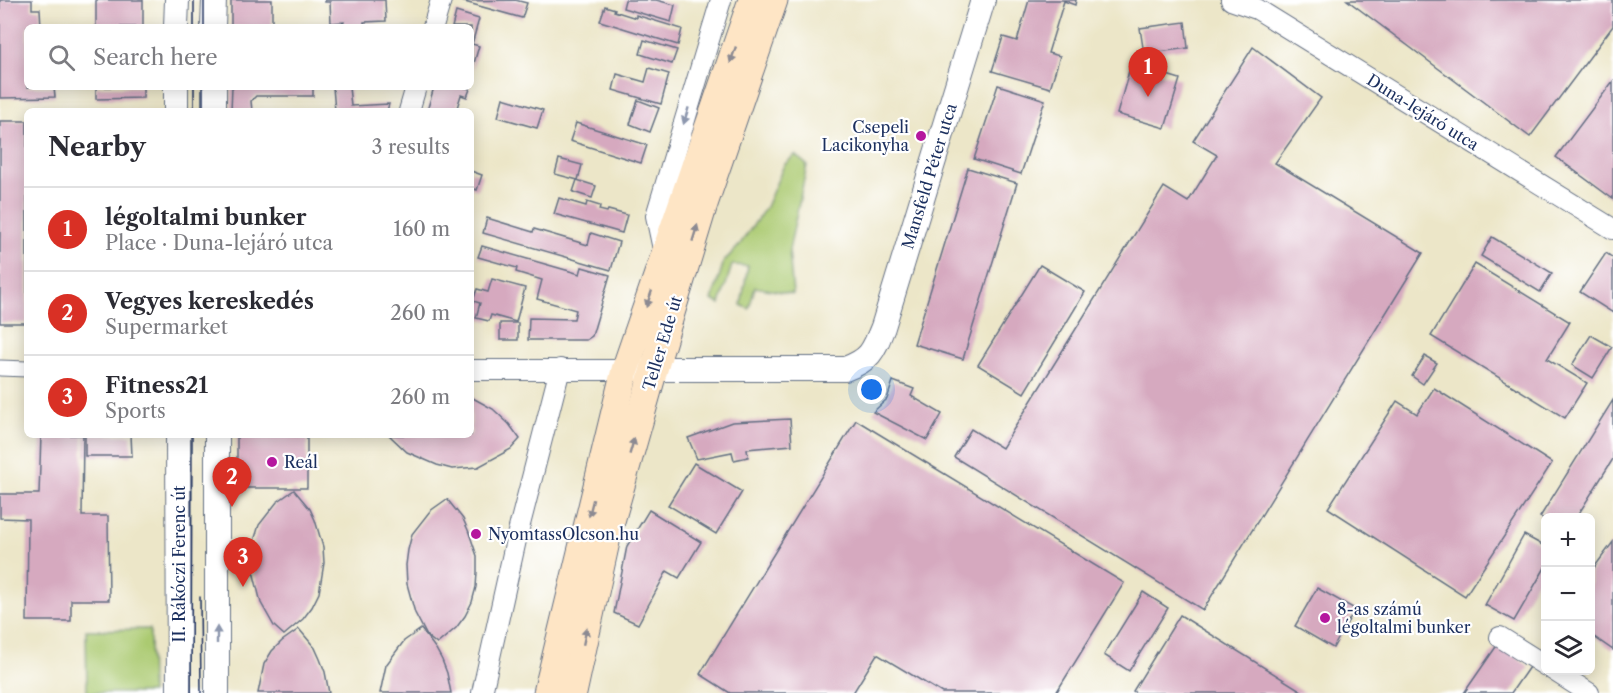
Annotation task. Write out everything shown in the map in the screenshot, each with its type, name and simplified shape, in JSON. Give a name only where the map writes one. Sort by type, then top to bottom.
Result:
[{"type":"main road","name":"Teller Ede út","points":[[547,693],[625,370],[752,0]]},
{"type":"main road","name":"Teller Ede út","points":[[573,693],[609,528],[654,369],[704,204],[774,0]]},
{"type":"street","points":[[176,24],[177,0]]},
{"type":"street","points":[[213,24],[214,0]]},
{"type":"street","points":[[434,24],[441,0]]},
{"type":"street","points":[[664,255],[656,216],[721,0]]},
{"type":"street","name":"Mansfeld Péter utca","points":[[654,369],[844,369],[862,363],[872,351],[883,327],[983,0]]},
{"type":"street","name":"Duna-lejáró utca","points":[[1231,0],[1257,9],[1613,229]]},
{"type":"street","points":[[176,90],[176,108]]},
{"type":"street","points":[[214,90],[214,108]]},
{"type":"street","points":[[410,108],[415,90]]},
{"type":"street","points":[[0,369],[24,369]]},
{"type":"street","points":[[482,693],[516,540],[560,369]]},
{"type":"street","points":[[474,370],[654,369]]},
{"type":"street","name":"II. Rákóczi Ferenc út","points":[[178,438],[179,693]]},
{"type":"street","points":[[217,438],[217,693]]},
{"type":"street","points":[[1500,637],[1541,663]]},
{"type":"street","points":[[1561,675],[1589,693]]},
{"type":"green space","points":[[795,155],[807,165],[789,250],[793,294],[755,287],[749,309],[741,305],[748,266],[732,265],[720,304],[712,300],[724,261],[738,247],[766,207],[784,165]]},
{"type":"green space","points":[[150,629],[151,693],[87,693],[86,630]]},
{"type":"building","points":[[0,0],[32,0],[32,9],[40,9],[41,24],[24,24],[24,90],[54,90],[55,97],[0,98]]},
{"type":"building","points":[[96,0],[143,0],[143,24],[96,24]]},
{"type":"building","points":[[231,0],[272,0],[272,24],[231,24]]},
{"type":"building","points":[[325,0],[385,0],[386,21],[364,22],[364,24],[331,23],[330,2],[325,2]]},
{"type":"building","points":[[515,0],[527,3],[522,18],[461,1]]},
{"type":"building","points":[[625,0],[656,0],[675,5],[671,22],[623,8]]},
{"type":"building","points":[[1029,0],[1076,0],[1075,5],[1064,1],[1048,53],[1060,56],[1050,88],[992,71],[1003,37],[1017,41]]},
{"type":"building","points":[[1347,0],[1613,0],[1613,26],[1530,137]]},
{"type":"building","points":[[605,6],[636,18],[636,15],[682,29],[678,45],[600,21]]},
{"type":"building","points":[[456,12],[479,19],[474,37],[474,24],[453,24]]},
{"type":"building","points":[[1185,22],[1188,48],[1144,54],[1140,28]]},
{"type":"building","points":[[644,40],[677,50],[672,64],[640,54]]},
{"type":"building","points":[[474,45],[479,46],[474,63]]},
{"type":"building","points":[[1253,47],[1321,98],[1275,163],[1423,253],[1203,610],[954,457],[971,429],[1002,448],[1164,187],[1188,202],[1217,155],[1193,141]]},
{"type":"building","points":[[1131,64],[1180,79],[1165,128],[1117,114]]},
{"type":"building","points":[[649,68],[669,74],[661,104],[613,90],[617,74],[645,82]]},
{"type":"building","points":[[1613,81],[1613,199],[1556,157]]},
{"type":"building","points":[[998,85],[1045,100],[1021,174],[974,159]]},
{"type":"building","points":[[96,90],[143,90],[143,98],[96,99]]},
{"type":"building","points":[[232,90],[313,90],[313,96],[256,96],[251,101],[252,108],[231,108]]},
{"type":"building","points":[[333,90],[349,90],[351,106],[389,104],[388,108],[335,108]]},
{"type":"building","points":[[433,90],[470,90],[467,97],[461,95],[457,108],[428,108]]},
{"type":"building","points":[[503,98],[543,110],[537,128],[498,117]]},
{"type":"building","points":[[638,100],[659,108],[650,132],[630,124]]},
{"type":"building","points":[[0,121],[24,121],[24,323],[0,323]]},
{"type":"building","points":[[576,123],[647,145],[641,163],[570,141]]},
{"type":"building","points":[[559,159],[582,165],[578,180],[555,174]]},
{"type":"building","points":[[968,168],[1017,183],[963,359],[914,344]]},
{"type":"building","points":[[474,172],[482,175],[477,190],[474,189]]},
{"type":"building","points":[[577,180],[596,186],[592,198],[573,192]]},
{"type":"building","points":[[559,198],[586,206],[587,202],[600,206],[599,210],[627,215],[622,233],[554,214]]},
{"type":"building","points":[[487,218],[588,245],[591,233],[619,242],[611,270],[483,233]]},
{"type":"building","points":[[1492,237],[1552,273],[1540,292],[1481,256]]},
{"type":"building","points":[[482,246],[580,274],[582,267],[610,275],[592,336],[586,340],[528,340],[529,318],[574,319],[576,310],[537,299],[542,280],[516,272],[517,268],[478,257]]},
{"type":"building","points":[[1606,253],[1613,258],[1613,313],[1580,292]]},
{"type":"building","points":[[1475,264],[1570,322],[1547,359],[1587,383],[1565,418],[1431,336]]},
{"type":"building","points":[[1040,265],[1085,292],[1024,393],[978,365]]},
{"type":"building","points":[[492,279],[525,288],[516,322],[491,315],[489,321],[476,318],[480,303],[474,301],[477,289],[488,292]]},
{"type":"building","points":[[500,323],[518,323],[518,340],[500,340]]},
{"type":"building","points":[[1591,335],[1612,347],[1593,378],[1572,365]]},
{"type":"building","points":[[1425,356],[1437,363],[1423,384],[1412,376]]},
{"type":"building","points":[[893,381],[914,389],[911,396],[942,414],[927,440],[873,412],[887,399]]},
{"type":"building","points":[[1434,388],[1552,463],[1465,596],[1328,508],[1397,401],[1417,414]]},
{"type":"building","points":[[474,399],[493,409],[509,424],[520,439],[511,449],[478,467],[452,469],[407,452],[392,438],[474,438]]},
{"type":"building","points":[[1613,400],[1613,459],[1579,513],[1542,513]]},
{"type":"building","points":[[790,419],[792,445],[747,449],[748,457],[734,460],[732,452],[697,459],[688,438],[732,422]]},
{"type":"building","points":[[856,420],[1124,583],[1056,693],[942,693],[877,654],[853,693],[730,693],[700,674]]},
{"type":"building","points":[[41,438],[83,438],[82,516],[108,516],[109,600],[71,600],[71,621],[27,621],[28,519],[0,518],[0,494],[39,494]]},
{"type":"building","points":[[85,438],[131,438],[132,456],[85,456]]},
{"type":"building","name":"Reál","points":[[237,438],[307,438],[307,488],[237,488]]},
{"type":"building","points":[[694,463],[742,492],[716,534],[668,505]]},
{"type":"building","points":[[294,490],[310,509],[315,520],[323,547],[324,563],[319,593],[312,607],[303,619],[284,635],[274,626],[261,603],[254,575],[254,541],[259,525],[277,502]]},
{"type":"building","points":[[447,499],[463,519],[477,556],[476,587],[465,616],[456,628],[437,644],[427,636],[415,613],[407,584],[406,565],[412,534],[430,511]]},
{"type":"building","points":[[649,510],[701,542],[679,578],[667,571],[638,624],[614,613],[627,546]]},
{"type":"building","points":[[1524,535],[1541,544],[1541,575],[1514,621],[1485,605]]},
{"type":"building","points":[[1613,542],[1613,650],[1595,637],[1595,566]]},
{"type":"building","name":"8-as számú légoltalmi bunker","points":[[1317,588],[1355,609],[1333,648],[1295,626]]},
{"type":"building","points":[[1143,592],[1168,608],[1129,671],[1104,655]]},
{"type":"building","points":[[1180,615],[1305,693],[1136,693],[1133,691]]},
{"type":"building","points":[[299,629],[315,648],[325,672],[329,693],[258,693],[264,664],[272,651]]},
{"type":"building","points":[[421,629],[442,660],[451,693],[380,693],[386,665],[404,641]]},
{"type":"building","points":[[1500,641],[1529,667],[1511,693],[1464,693]]},
{"type":"tram line","points":[[194,0],[194,24]]},
{"type":"tram line","points":[[204,0],[204,24]]},
{"type":"tram line","points":[[194,90],[194,108]]},
{"type":"tram line","points":[[203,90],[203,108]]},
{"type":"tram line","points":[[191,693],[192,438]]},
{"type":"tram line","points":[[200,597],[201,693]]},
{"type":"place","name":"légoltalmi bunker","points":[[1148,97]]},
{"type":"place","name":"Csepeli Lacikonyha","points":[[921,136]]},
{"type":"place","name":"Reál","points":[[272,462]]},
{"type":"place","name":"Vegyes kereskedés","points":[[232,507]]},
{"type":"place","name":"NyomtassOlcson.hu","points":[[476,534]]},
{"type":"place","name":"Fitness21","points":[[243,587]]},
{"type":"place","name":"8-as számú légoltalmi bunker","points":[[1325,618]]}]
